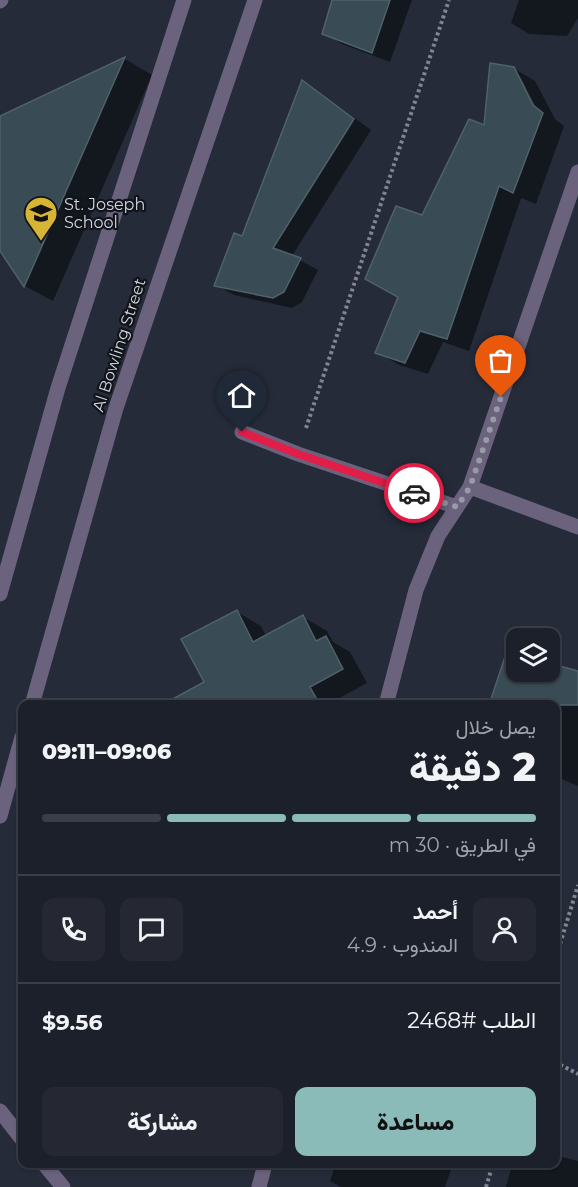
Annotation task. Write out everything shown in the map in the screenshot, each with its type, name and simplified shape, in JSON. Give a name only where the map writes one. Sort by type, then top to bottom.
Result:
[{"type":"street","points":[[0,594],[58,388],[184,0]]},
{"type":"street","name":"Al Bowling Street","points":[[33,700],[116,408],[255,0]]},
{"type":"street","points":[[387,700],[416,590],[438,536],[470,487],[578,172]]},
{"type":"street","points":[[242,432],[298,454],[457,507]]},
{"type":"street","points":[[470,487],[578,527]]},
{"type":"street","points":[[0,816],[18,751]]},
{"type":"street","points":[[0,1111],[18,1133]]},
{"type":"street","points":[[47,1168],[63,1187]]},
{"type":"street","points":[[259,1187],[264,1168]]},
{"type":"path","points":[[298,454],[449,0]]},
{"type":"path","points":[[560,944],[578,885]]},
{"type":"path","points":[[560,1065],[578,1074]]},
{"type":"path","points":[[486,1187],[492,1168]]},
{"type":"building","points":[[332,0],[390,0],[372,53],[322,34]]},
{"type":"building","points":[[125,57],[24,287],[0,251],[0,116]]},
{"type":"building","points":[[490,63],[514,67],[533,105],[543,113],[513,193],[499,186],[447,339],[420,331],[405,363],[375,353],[398,297],[365,279],[396,206],[422,215],[469,119],[484,125]]},
{"type":"building","points":[[302,80],[354,119],[273,248],[301,258],[284,292],[273,298],[214,286],[234,233],[242,236]]},
{"type":"building","points":[[237,610],[253,642],[303,615],[316,641],[326,636],[343,669],[310,687],[317,700],[171,700],[204,682],[181,639]]},
{"type":"building","points":[[506,654],[506,682],[560,682],[560,666],[578,671],[578,705],[560,705],[560,700],[491,700]]},
{"type":"way so far","points":[[414,493],[457,507],[470,487],[501,397]]},
{"type":"place","name":"St. Joseph School","points":[[41,242]]},
{"type":"route","points":[[242,432],[298,454],[414,493]]}]
